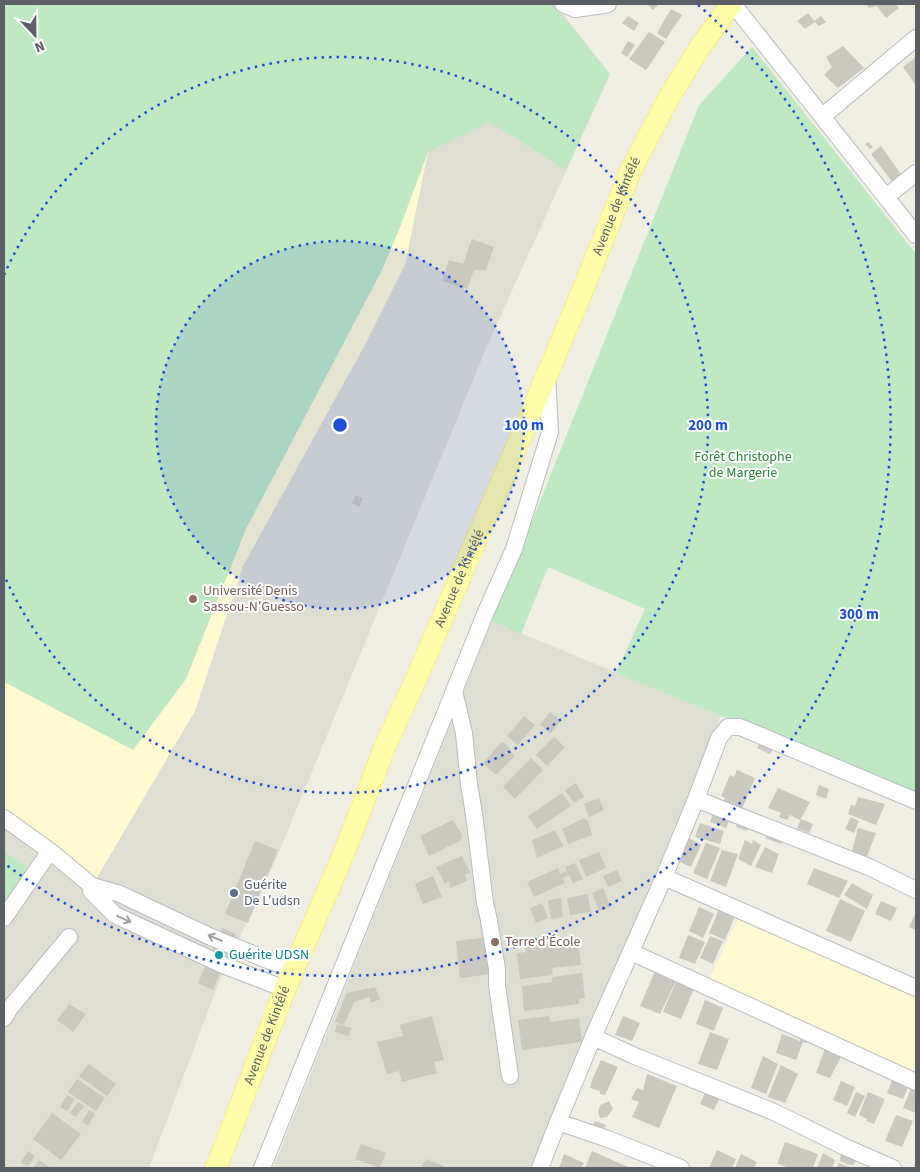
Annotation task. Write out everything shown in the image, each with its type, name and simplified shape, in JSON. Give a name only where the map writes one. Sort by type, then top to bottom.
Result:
[{"type":"main road","name":"Avenue de Kintélé","points":[[216,1168],[289,961],[342,858],[386,744],[445,612],[577,304],[630,172],[668,99],[698,50],[732,4]]},
{"type":"street","points":[[563,4],[575,9],[608,4]]},
{"type":"street","points":[[732,4],[916,235]]},
{"type":"street","points":[[823,116],[916,38]]},
{"type":"street","points":[[886,197],[916,173]]},
{"type":"street","points":[[262,1168],[485,614],[514,548],[550,432],[547,374]]},
{"type":"street","points":[[454,691],[464,733],[469,784],[485,903],[497,969],[497,985],[510,1076]]},
{"type":"street","points":[[540,1168],[664,877],[719,738],[728,728],[740,727],[916,801]]},
{"type":"street","points":[[696,799],[870,867],[916,890]]},
{"type":"street","points":[[4,818],[50,851],[92,886],[120,894],[211,937],[289,961]]},
{"type":"street","points":[[4,918],[50,851]]},
{"type":"street","points":[[664,877],[916,988]]},
{"type":"street","points":[[92,886],[91,891],[115,915],[223,964],[277,992]]},
{"type":"street","points":[[4,1018],[10,1008],[69,936]]},
{"type":"street","points":[[631,952],[916,1082]]},
{"type":"street","points":[[594,1038],[774,1112],[843,1146],[894,1168]]},
{"type":"street","points":[[558,1122],[608,1139],[681,1168]]},
{"type":"shaded area","name":"Université Denis Sassou-N'Guesso","points":[[4,4],[555,4],[610,74],[487,346],[279,852],[217,987],[149,1168],[4,1168]]},
{"type":"shaded area","name":"Terre d’École","points":[[492,621],[721,716],[533,1168],[273,1168]]},
{"type":"green space","points":[[4,4],[553,4],[610,74],[566,170],[490,122],[428,152],[381,272],[246,529],[186,679],[133,750],[4,682]]},
{"type":"green space","name":"Forêt Christophe de Margerie","points":[[752,47],[916,254],[916,792],[616,673],[645,609],[548,567],[521,634],[492,621],[699,105]]},
{"type":"green space","points":[[4,852],[29,867],[4,903]]},
{"type":"sand","points":[[428,152],[405,265],[366,343],[243,566],[195,711],[92,886],[4,818],[4,682],[133,750],[186,679],[246,529],[381,272]]},
{"type":"sand","points":[[740,914],[916,992],[916,1077],[707,984]]},
{"type":"building","points":[[647,4],[659,4],[653,10]]},
{"type":"building","points":[[866,4],[896,4],[899,8],[886,18],[877,6],[869,8]]},
{"type":"building","points":[[671,9],[682,15],[666,39],[657,33]]},
{"type":"building","points":[[808,13],[815,22],[805,29],[797,21]]},
{"type":"building","points":[[628,16],[639,23],[634,31],[622,23]]},
{"type":"building","points":[[821,16],[826,22],[819,26],[814,21]]},
{"type":"building","points":[[649,32],[665,42],[646,70],[629,59]]},
{"type":"building","points":[[628,41],[635,45],[627,57],[621,53]]},
{"type":"building","points":[[843,46],[864,68],[838,88],[824,75],[832,67],[826,57]]},
{"type":"building","points":[[916,57],[916,86],[903,67]]},
{"type":"building","points":[[868,142],[873,147],[870,149],[865,144]]},
{"type":"building","points":[[881,146],[903,177],[893,183],[871,154]]},
{"type":"building","points":[[472,239],[494,247],[486,270],[474,270],[467,289],[442,281],[449,260],[463,264]]},
{"type":"building","points":[[356,495],[363,498],[359,507],[352,503]]},
{"type":"building","points":[[550,712],[561,721],[551,733],[540,725]]},
{"type":"building","points":[[524,716],[535,725],[518,745],[507,736]]},
{"type":"building","points":[[554,737],[565,747],[547,766],[536,755]]},
{"type":"building","points":[[761,741],[774,747],[770,754],[757,748]]},
{"type":"building","points":[[501,742],[506,744],[515,756],[496,775],[483,763]]},
{"type":"building","points":[[531,758],[543,770],[515,799],[503,787]]},
{"type":"building","points":[[737,770],[755,778],[741,811],[723,803],[725,798],[721,796],[730,775],[734,777]]},
{"type":"building","points":[[576,783],[584,797],[574,803],[565,790]]},
{"type":"building","points":[[819,785],[829,789],[826,799],[816,795]]},
{"type":"building","points":[[778,788],[810,802],[800,820],[790,815],[787,820],[779,817],[781,813],[768,808]]},
{"type":"building","points":[[562,793],[571,806],[537,829],[528,816]]},
{"type":"building","points":[[858,797],[885,804],[876,825],[848,814],[851,805],[855,806]]},
{"type":"building","points":[[599,798],[604,810],[589,817],[584,804]]},
{"type":"building","points":[[715,808],[731,815],[726,828],[710,822]]},
{"type":"building","points":[[740,817],[751,821],[747,831],[736,827]]},
{"type":"building","points":[[851,817],[859,821],[854,833],[845,829]]},
{"type":"building","points":[[584,818],[588,821],[592,835],[568,844],[562,829]]},
{"type":"building","points":[[801,819],[813,824],[809,833],[797,828]]},
{"type":"building","points":[[453,820],[462,835],[461,840],[429,856],[420,836]]},
{"type":"building","points":[[700,823],[724,831],[720,844],[695,837]]},
{"type":"building","points":[[769,828],[785,835],[781,844],[765,838]]},
{"type":"building","points":[[858,828],[876,833],[866,859],[855,856],[856,852],[852,851]]},
{"type":"building","points":[[555,830],[563,846],[537,858],[532,840]]},
{"type":"building","points":[[689,838],[701,845],[691,867],[680,862]]},
{"type":"building","points":[[745,840],[752,844],[753,840],[761,845],[751,866],[738,859]]},
{"type":"building","points":[[255,841],[278,850],[248,923],[225,914]]},
{"type":"building","points":[[706,843],[720,848],[707,879],[693,873]]},
{"type":"building","points":[[765,847],[779,854],[772,873],[755,867]]},
{"type":"building","points":[[722,850],[738,854],[726,887],[710,881]]},
{"type":"building","points":[[599,852],[606,868],[586,877],[579,860]]},
{"type":"building","points":[[462,856],[470,872],[465,875],[467,881],[450,888],[449,881],[445,884],[436,867]]},
{"type":"building","points":[[575,863],[583,879],[573,883],[569,875],[563,878],[565,883],[534,897],[527,882],[558,868],[560,874],[567,871],[565,867]]},
{"type":"building","points":[[814,868],[848,881],[839,898],[807,884]]},
{"type":"building","points":[[617,870],[622,881],[608,887],[603,876]]},
{"type":"building","points":[[433,876],[442,897],[423,904],[415,884]]},
{"type":"building","points":[[852,883],[873,895],[867,909],[844,895]]},
{"type":"building","points":[[603,888],[611,907],[599,911],[592,893]]},
{"type":"building","points":[[588,894],[591,912],[570,915],[567,898]]},
{"type":"building","points":[[561,898],[563,917],[551,919],[548,900]]},
{"type":"building","points":[[840,899],[865,911],[851,942],[826,931]]},
{"type":"building","points":[[881,901],[897,908],[891,921],[875,914]]},
{"type":"building","points":[[542,903],[548,918],[536,923],[530,908]]},
{"type":"building","points":[[721,905],[737,911],[725,940],[709,933]]},
{"type":"building","points":[[699,907],[714,914],[703,938],[689,931]]},
{"type":"building","points":[[916,912],[916,930],[909,927]]},
{"type":"building","name":"Guérite UDSN","points":[[222,928],[236,934],[213,990],[198,983]]},
{"type":"building","points":[[688,935],[705,942],[695,964],[679,958]]},
{"type":"building","points":[[710,936],[723,941],[713,964],[700,958]]},
{"type":"building","points":[[488,937],[492,974],[460,978],[456,941]]},
{"type":"building","points":[[548,944],[549,948],[579,945],[581,965],[552,968],[553,975],[520,979],[517,953],[526,952],[525,946]]},
{"type":"building","points":[[655,971],[676,981],[660,1014],[640,1006]]},
{"type":"building","points":[[582,973],[585,998],[579,999],[579,1004],[524,1011],[522,986],[552,982],[552,977]]},
{"type":"building","points":[[676,982],[694,989],[681,1019],[663,1012]]},
{"type":"building","points":[[375,987],[380,999],[371,1003],[369,997],[354,1002],[344,1025],[335,1022],[347,993]]},
{"type":"building","points":[[705,1000],[723,1008],[714,1031],[696,1024]]},
{"type":"building","points":[[69,1004],[86,1014],[73,1032],[57,1020]]},
{"type":"building","points":[[432,1016],[444,1060],[434,1062],[437,1073],[402,1082],[399,1071],[387,1074],[377,1042],[403,1036],[400,1025]]},
{"type":"building","points":[[549,1016],[550,1022],[579,1018],[582,1042],[522,1050],[518,1020]]},
{"type":"building","points":[[623,1016],[640,1023],[632,1041],[615,1035]]},
{"type":"building","points":[[337,1024],[352,1028],[348,1036],[335,1032]]},
{"type":"building","points":[[710,1032],[729,1039],[717,1070],[698,1064]]},
{"type":"building","points":[[782,1034],[800,1041],[802,1035],[809,1036],[807,1043],[803,1042],[796,1060],[776,1053]]},
{"type":"building","points":[[825,1048],[841,1057],[830,1078],[816,1073]]},
{"type":"building","points":[[763,1056],[778,1064],[766,1094],[751,1088]]},
{"type":"building","points":[[601,1060],[618,1067],[605,1095],[600,1094],[600,1091],[590,1088]]},
{"type":"building","points":[[89,1064],[116,1084],[107,1096],[79,1076]]},
{"type":"building","points":[[781,1065],[798,1074],[785,1103],[768,1097]]},
{"type":"building","points":[[647,1074],[677,1086],[659,1128],[632,1117],[639,1102],[631,1099],[637,1088],[643,1090]]},
{"type":"building","points":[[894,1076],[910,1082],[903,1099],[887,1093]]},
{"type":"building","points":[[77,1079],[105,1098],[96,1111],[68,1092]]},
{"type":"building","points":[[841,1081],[855,1087],[847,1106],[833,1100]]},
{"type":"building","points":[[913,1084],[916,1085],[916,1113],[903,1108]]},
{"type":"building","points":[[856,1092],[865,1096],[855,1117],[847,1113]]},
{"type":"building","points":[[868,1092],[885,1099],[874,1124],[866,1121],[867,1119],[859,1115]]},
{"type":"building","points":[[705,1093],[719,1099],[714,1110],[700,1104]]},
{"type":"building","points":[[67,1095],[75,1099],[67,1111],[60,1107]]},
{"type":"building","points":[[609,1101],[613,1109],[607,1117],[600,1118],[598,1112],[600,1105]]},
{"type":"building","points":[[78,1102],[84,1106],[76,1117],[70,1113]]},
{"type":"building","points":[[89,1110],[95,1114],[88,1126],[82,1122]]},
{"type":"building","points":[[52,1113],[81,1134],[61,1160],[33,1139]]},
{"type":"building","points":[[896,1115],[913,1121],[902,1147],[885,1141]]},
{"type":"building","points":[[595,1121],[606,1125],[601,1134],[591,1131]]},
{"type":"building","points":[[785,1142],[818,1154],[813,1168],[790,1168],[777,1164]]},
{"type":"building","points":[[361,1144],[386,1153],[380,1168],[355,1159]]},
{"type":"building","points":[[717,1150],[736,1159],[732,1168],[709,1168]]},
{"type":"building","points":[[28,1151],[35,1156],[28,1167],[21,1162]]},
{"type":"building","points":[[592,1151],[628,1167],[585,1168]]},
{"type":"building","points":[[823,1153],[835,1160],[832,1168],[817,1168]]},
{"type":"building","points":[[564,1154],[584,1163],[581,1168],[559,1168]]},
{"type":"building","points":[[741,1154],[757,1162],[754,1168],[735,1168]]},
{"type":"building","points":[[841,1154],[856,1160],[854,1165],[840,1161]]},
{"type":"building","points":[[426,1159],[444,1166],[443,1168],[427,1168],[422,1166]]},
{"type":"building","points":[[39,1160],[51,1168],[33,1168]]},
{"type":"building","points":[[839,1163],[849,1167],[836,1168]]},
{"type":"place","name":"Université Denis Sassou-N'Guesso","points":[[193,599]]},
{"type":"place","name":"Guérite De L'udsn","points":[[234,893]]},
{"type":"place","name":"Terre d’École","points":[[495,942]]},
{"type":"place","name":"Guérite UDSN","points":[[219,955]]}]
